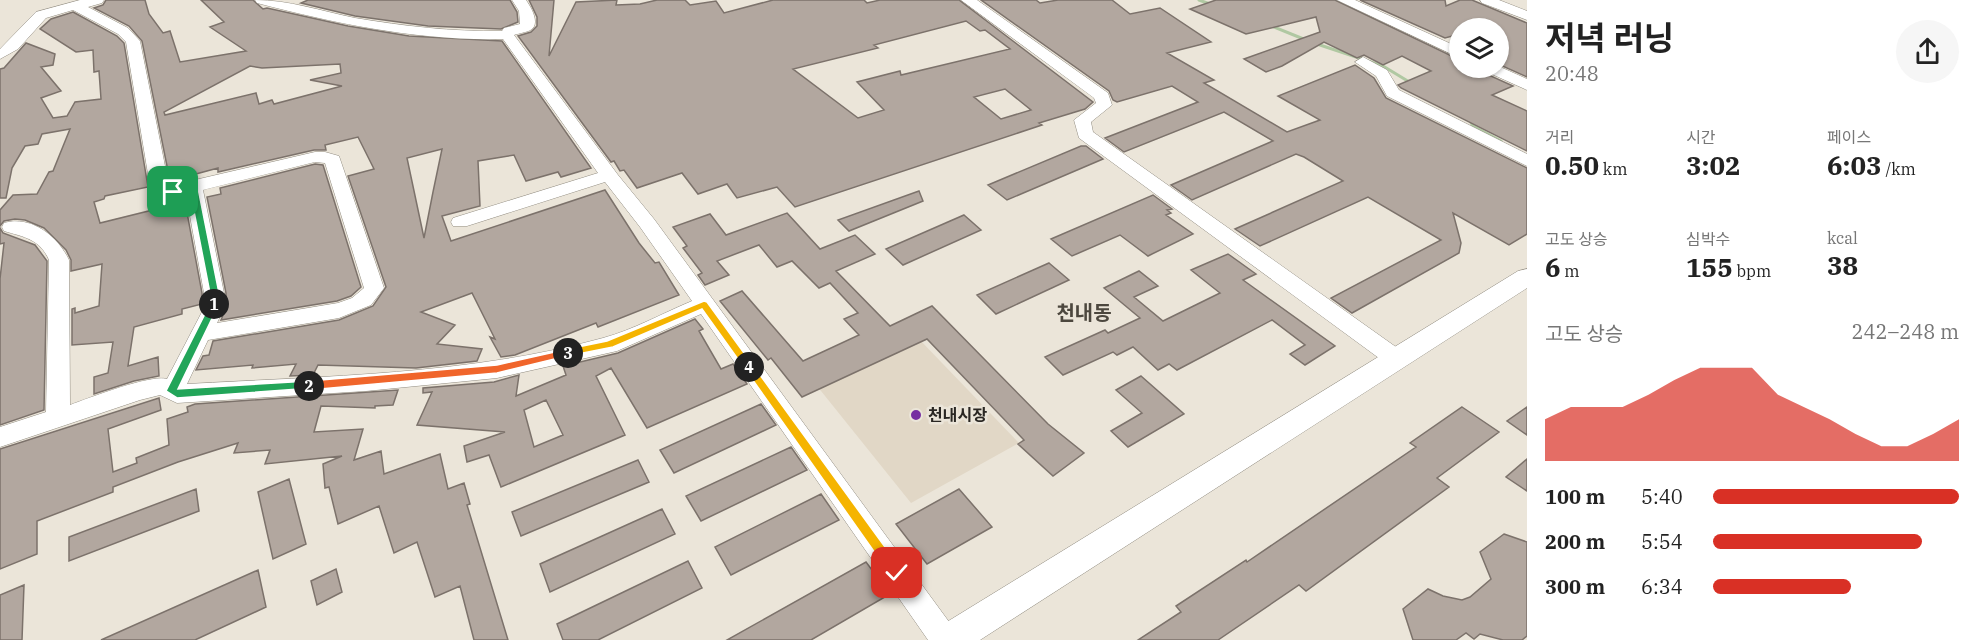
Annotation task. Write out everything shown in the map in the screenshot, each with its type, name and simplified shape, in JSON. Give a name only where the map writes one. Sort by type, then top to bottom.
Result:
[{"type":"main road","points":[[947,640],[1395,358],[1527,278]]},
{"type":"street","points":[[0,55],[16,45],[40,16],[50,10],[78,6],[97,0]]},
{"type":"street","points":[[262,0],[346,20],[434,34],[507,35],[531,62],[609,175],[947,640]]},
{"type":"street","points":[[507,35],[509,31],[527,26],[526,11],[519,0]]},
{"type":"street","points":[[968,0],[1102,96],[1104,105],[1082,120],[1085,134],[1395,358]]},
{"type":"street","points":[[1344,0],[1449,49]]},
{"type":"street","points":[[1487,0],[1527,16]]},
{"type":"street","points":[[78,6],[123,31],[134,41],[159,186],[164,191],[173,192],[194,188],[315,157],[326,157],[333,160],[374,288],[370,297],[349,307],[200,334]]},
{"type":"street","points":[[1364,62],[1382,73],[1393,93],[1527,161]]},
{"type":"street","points":[[1509,77],[1527,85]]},
{"type":"street","points":[[460,222],[609,175]]},
{"type":"street","points":[[172,391],[214,308],[214,293],[194,188]]},
{"type":"street","points":[[10,227],[34,232],[53,244],[59,260],[58,417]]},
{"type":"street","points":[[0,437],[162,386],[177,394],[366,382],[497,369],[609,345],[704,304]]},
{"type":"shaded area","name":"천내시장","points":[[918,338],[1019,443],[911,503],[817,386]]},
{"type":"building","points":[[106,0],[145,0],[149,14],[163,33],[170,31],[180,62],[246,51],[210,27],[224,22],[201,0],[253,0],[263,9],[409,36],[502,41],[591,168],[561,177],[558,172],[526,181],[514,155],[478,161],[480,206],[442,216],[451,241],[605,190],[639,243],[655,263],[659,262],[679,295],[598,327],[596,323],[515,355],[501,357],[490,337],[495,339],[472,293],[421,312],[455,325],[437,344],[482,349],[477,361],[416,368],[318,365],[313,375],[290,376],[296,364],[196,370],[203,356],[209,355],[213,341],[339,320],[373,306],[386,287],[348,176],[374,169],[358,137],[325,145],[326,150],[314,150],[218,172],[218,168],[170,181],[142,41],[129,26],[94,8],[103,5]],"holes":[[[340,64],[341,73],[310,80],[342,86],[274,104],[272,100],[259,104],[256,93],[165,115],[164,112],[250,66],[262,68]],[[442,149],[433,192],[424,238],[407,158]]]},
{"type":"building","points":[[308,0],[510,0],[517,12],[518,22],[501,29],[428,26],[355,16],[301,3]]},
{"type":"building","points":[[529,0],[554,0],[549,56],[576,2],[617,0],[616,5],[640,4],[657,0],[685,0],[690,5],[716,1],[724,13],[773,0],[864,0],[867,3],[880,0],[959,0],[1093,102],[1085,109],[1039,123],[1042,125],[795,207],[777,187],[737,198],[727,184],[698,194],[682,173],[637,188],[624,170],[620,171],[614,161],[611,162],[518,36],[531,32],[537,26],[537,17]],"holes":[[[966,21],[980,31],[985,30],[1010,49],[901,75],[900,71],[857,82],[884,110],[858,118],[793,69],[878,48],[874,45]],[[1005,89],[1031,110],[1001,119],[974,97]]]},
{"type":"building","points":[[981,0],[1036,0],[1040,3],[1058,0],[1112,0],[1130,14],[1160,8],[1211,42],[1167,53],[1214,80],[1204,83],[1287,132],[1320,120],[1278,96],[1355,65],[1374,78],[1386,98],[1527,168],[1527,234],[1509,245],[1453,213],[1461,243],[1459,253],[1352,313],[1331,298],[1441,240],[1368,197],[1260,246],[1235,229],[1343,181],[1296,154],[1192,200],[1171,185],[1273,141],[1224,112],[1124,152],[1105,138],[1198,102],[1172,86],[1117,102],[1113,100],[1109,91]]},
{"type":"building","points":[[1216,0],[1335,0],[1449,55],[1449,78],[1495,78],[1513,86],[1492,95],[1527,111],[1527,151],[1401,88],[1398,85],[1431,71],[1402,56],[1383,65],[1364,55],[1357,58],[1324,42],[1282,66],[1266,72],[1244,59],[1320,32],[1316,17],[1246,34],[1190,9]]},
{"type":"building","points":[[1360,0],[1445,0],[1446,6],[1460,0],[1472,0],[1527,23],[1527,77],[1509,69],[1509,18],[1449,18],[1449,37],[1445,38]]},
{"type":"building","points":[[73,12],[117,36],[124,43],[148,187],[105,196],[104,199],[94,202],[100,223],[185,202],[202,293],[202,304],[182,309],[182,314],[134,327],[128,366],[158,357],[159,376],[134,381],[94,394],[94,377],[108,373],[113,342],[72,345],[72,309],[75,308],[75,313],[99,306],[102,264],[71,271],[71,260],[66,250],[44,228],[25,220],[15,219],[4,221],[0,226],[0,210],[13,195],[37,194],[49,172],[53,171],[70,129],[42,134],[38,144],[25,146],[12,168],[6,198],[0,198],[0,69],[4,68],[26,43],[55,54],[53,65],[41,67],[61,91],[41,98],[53,118],[67,116],[75,102],[101,99],[99,71],[94,72],[93,50],[76,52],[40,29],[51,19]]},
{"type":"building","points":[[1081,146],[1086,146],[1103,159],[1007,200],[988,185]]},
{"type":"building","points":[[315,164],[323,165],[361,287],[351,296],[337,301],[221,320],[226,308],[226,293],[207,197],[221,194],[220,188]]},
{"type":"building","points":[[919,191],[923,201],[849,231],[838,220]]},
{"type":"building","points":[[1153,195],[1172,209],[1167,210],[1171,213],[1166,215],[1193,234],[1148,256],[1120,235],[1072,256],[1051,239]]},
{"type":"building","points":[[787,213],[820,249],[855,235],[875,254],[836,271],[890,326],[932,306],[1048,424],[1084,453],[1053,476],[1018,444],[1024,440],[927,339],[802,397],[771,358],[768,360],[720,301],[742,291],[803,361],[859,335],[844,319],[858,313],[830,283],[819,288],[792,261],[777,267],[759,245],[717,261],[729,275],[705,285],[698,275],[702,273],[683,248],[687,246],[673,227],[710,214],[726,235]]},
{"type":"building","points":[[964,215],[981,230],[903,265],[886,249]]},
{"type":"building","points":[[0,228],[3,233],[35,245],[47,261],[44,410],[0,425],[0,279],[4,243],[0,244]]},
{"type":"building","points":[[1228,254],[1256,274],[1243,280],[1335,346],[1305,365],[1290,354],[1305,345],[1272,320],[1177,370],[1169,364],[1158,370],[1133,347],[1117,355],[1113,352],[1063,375],[1045,357],[1105,330],[1108,333],[1140,318],[1104,288],[1139,271],[1158,286],[1134,297],[1163,321],[1220,293],[1191,270]]},
{"type":"building","points":[[1049,263],[1069,280],[996,314],[977,295]]},
{"type":"building","points":[[695,319],[703,329],[699,331],[721,369],[733,364],[747,384],[647,428],[611,368],[596,376],[625,435],[501,487],[489,455],[467,462],[464,446],[505,432],[417,425],[432,392],[423,393],[423,388],[494,382],[519,375],[516,396],[566,375],[563,366],[618,353]],"holes":[[[546,400],[563,435],[534,447],[524,410]]]},
{"type":"building","points":[[1141,376],[1184,414],[1128,447],[1111,431],[1142,413],[1116,390]]},
{"type":"building","points":[[398,390],[393,405],[375,406],[375,408],[321,406],[314,432],[363,429],[354,460],[381,451],[384,474],[440,454],[448,489],[464,483],[470,504],[467,505],[508,640],[474,640],[460,586],[435,597],[417,542],[394,553],[379,506],[338,524],[329,487],[325,488],[323,464],[342,456],[265,464],[270,450],[234,453],[238,443],[178,462],[113,487],[113,492],[37,521],[37,554],[0,569],[0,449],[159,398],[161,410],[108,429],[113,472],[137,463],[136,458],[169,445],[167,419],[188,412],[187,407],[195,404]]},
{"type":"building","points":[[761,404],[776,425],[674,473],[660,450]]},
{"type":"building","points":[[1462,407],[1499,432],[1437,478],[1449,487],[1306,591],[1299,585],[1218,640],[1138,640],[1181,612],[1176,606],[1246,560],[1247,562],[1416,447],[1410,443]]},
{"type":"building","points":[[1527,407],[1527,435],[1507,421]]},
{"type":"building","points":[[791,447],[807,470],[701,521],[686,496]]},
{"type":"building","points":[[1527,459],[1527,491],[1506,477]]},
{"type":"building","points":[[638,460],[649,482],[521,536],[512,512]]},
{"type":"building","points":[[289,479],[306,544],[273,559],[258,492]]},
{"type":"building","points":[[196,489],[199,511],[69,561],[69,537]]},
{"type":"building","points":[[959,489],[992,527],[927,564],[896,524]]},
{"type":"building","points":[[821,494],[839,520],[731,575],[715,547]]},
{"type":"building","points":[[662,509],[675,534],[550,592],[540,564]]},
{"type":"building","points":[[1504,534],[1527,542],[1527,636],[1522,640],[1503,640],[1480,634],[1474,639],[1466,633],[1456,640],[1413,640],[1403,609],[1428,589],[1443,596],[1462,600],[1470,597],[1491,579],[1480,552]]},
{"type":"building","points":[[688,561],[702,588],[598,640],[563,640],[557,624]]},
{"type":"building","points":[[866,562],[890,594],[811,640],[727,640]]},
{"type":"building","points":[[336,569],[342,592],[317,605],[311,581]]},
{"type":"building","points":[[258,570],[266,607],[195,640],[101,640]]},
{"type":"building","points":[[24,585],[22,640],[0,640],[0,595]]},
{"type":"waterway","points":[[1199,0],[1210,4]]},
{"type":"waterway","points":[[1269,25],[1306,40]]},
{"type":"waterway","points":[[1314,43],[1383,66],[1411,83]]},
{"type":"waterway","points":[[1469,119],[1473,126],[1501,141]]},
{"type":"place","name":"천내시장","points":[[916,415]]},
{"type":"district","name":"천내동","points":[[1084,312]]},
{"type":"route","points":[[173,192],[194,188],[214,293],[214,308],[172,391],[177,394],[366,382],[497,369],[609,345],[704,304],[897,573]]}]
